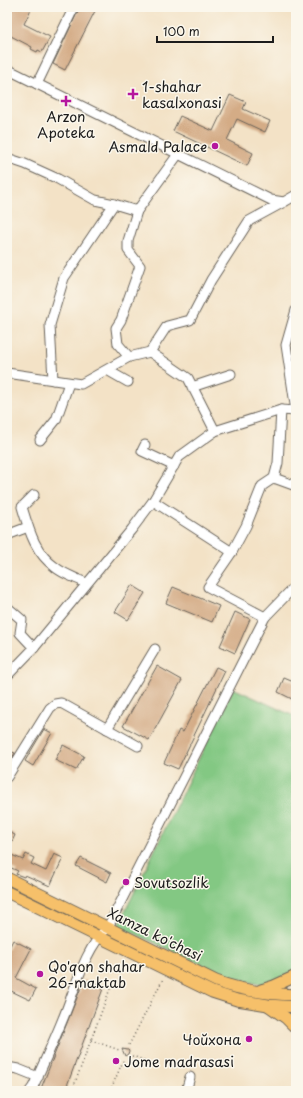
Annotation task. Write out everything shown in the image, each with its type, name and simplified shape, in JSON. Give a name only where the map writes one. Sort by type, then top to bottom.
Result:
[{"type":"main road","name":"Xamza ko'chasi","points":[[7,878],[216,981],[254,992],[296,995]]},
{"type":"main road","name":"Xamza ko'chasi","points":[[7,892],[212,992],[237,1000],[268,1005],[296,1007]]},
{"type":"main road","points":[[254,992],[274,986],[296,976]]},
{"type":"main road","points":[[268,1005],[286,1018],[296,1028]]},
{"type":"street","points":[[37,84],[74,7]]},
{"type":"street","points":[[7,69],[179,153],[271,200],[284,202]]},
{"type":"street","points":[[129,357],[118,344],[116,328],[121,320],[140,266],[128,250],[128,241],[137,212],[179,153]]},
{"type":"street","points":[[7,158],[25,164],[58,179],[95,200],[114,204],[137,212]]},
{"type":"street","points":[[7,373],[81,384],[129,357],[150,352],[167,326],[190,320],[212,280],[249,220],[296,195]]},
{"type":"street","points":[[53,380],[50,325],[64,278],[114,204]]},
{"type":"street","points":[[7,676],[34,648],[132,529],[153,501],[179,457],[215,431],[281,410],[296,411],[286,345],[296,310]]},
{"type":"street","points":[[150,352],[188,378],[215,431]]},
{"type":"street","points":[[107,370],[128,382]]},
{"type":"street","points":[[192,387],[230,374]]},
{"type":"street","points":[[40,440],[56,420],[69,383]]},
{"type":"street","points":[[265,617],[208,587],[232,552],[246,526],[262,486],[274,478],[278,463],[281,410]]},
{"type":"street","points":[[145,445],[142,451],[174,466]]},
{"type":"street","points":[[274,478],[296,486]]},
{"type":"street","points":[[34,495],[22,507],[28,527],[37,548],[55,568],[86,583]]},
{"type":"street","points":[[153,501],[232,552]]},
{"type":"street","points":[[7,535],[28,527]]},
{"type":"street","points":[[30,1091],[34,1087],[38,1078],[66,1012],[78,978],[98,936],[108,927],[265,617],[296,586]]},
{"type":"street","points":[[7,607],[22,620],[20,633],[34,648]]},
{"type":"street","points":[[108,730],[155,649]]},
{"type":"street","points":[[7,777],[50,708],[55,704],[61,704],[138,746]]},
{"type":"street","points":[[7,1067],[18,1069],[38,1078]]},
{"type":"street","points":[[186,1091],[190,1077]]},
{"type":"path","points":[[129,1045],[167,970]]},
{"type":"path","points":[[72,1091],[110,989]]},
{"type":"path","points":[[91,1040],[119,1050]]},
{"type":"path","points":[[132,1056],[156,1064]]},
{"type":"path","points":[[110,1091],[124,1059]]},
{"type":"green space","points":[[233,688],[296,717],[296,970],[267,985],[253,983],[220,973],[118,926]]},
{"type":"building","points":[[13,7],[32,7],[24,24],[50,37],[42,52],[38,50],[37,52],[31,49],[32,47],[7,34],[7,18]]},
{"type":"building","points":[[80,7],[97,7],[65,70],[53,64]]},
{"type":"building","points":[[230,95],[246,102],[243,109],[270,121],[265,132],[237,119],[227,140],[253,153],[247,166],[173,131],[180,116],[213,131]]},
{"type":"building","points":[[132,585],[145,593],[128,620],[115,612]]},
{"type":"building","points":[[173,587],[219,606],[212,622],[166,603]]},
{"type":"building","points":[[235,612],[250,619],[235,653],[220,646]]},
{"type":"building","points":[[157,666],[182,680],[149,740],[123,726]]},
{"type":"building","points":[[216,667],[225,671],[178,769],[164,763],[179,730],[183,732]]},
{"type":"building","points":[[284,678],[296,683],[296,701],[278,692]]},
{"type":"building","points":[[44,729],[52,733],[33,766],[25,761]]},
{"type":"building","points":[[63,745],[84,756],[76,770],[55,760]]},
{"type":"building","points":[[7,750],[15,753],[7,766]]},
{"type":"building","points":[[7,831],[15,835],[7,853]]},
{"type":"building","points":[[7,853],[23,860],[26,854],[34,858],[31,864],[46,871],[54,854],[63,858],[50,886],[25,875],[24,877],[16,874],[18,871],[7,866]]},
{"type":"building","points":[[81,858],[111,873],[107,882],[76,866]]},
{"type":"building","points":[[13,940],[31,949],[16,978],[36,989],[30,1000],[7,989],[7,952]]},
{"type":"building","points":[[84,980],[104,986],[65,1091],[40,1091]]},
{"type":"building","points":[[122,1049],[128,1050],[128,1054],[125,1056]]},
{"type":"place","name":"1-shahar kasalxonasi","points":[[133,94]]},
{"type":"place","name":"Arzon Apoteka","points":[[66,101]]},
{"type":"place","name":"Asmald Palace","points":[[215,146]]},
{"type":"place","name":"Sovutsozlik","points":[[126,882]]},
{"type":"place","name":"Qo'qon shahar 26-maktab","points":[[40,974]]},
{"type":"place","name":"Чойхона","points":[[249,1039]]},
{"type":"place","name":"Jome madrasasi","points":[[116,1061]]}]
